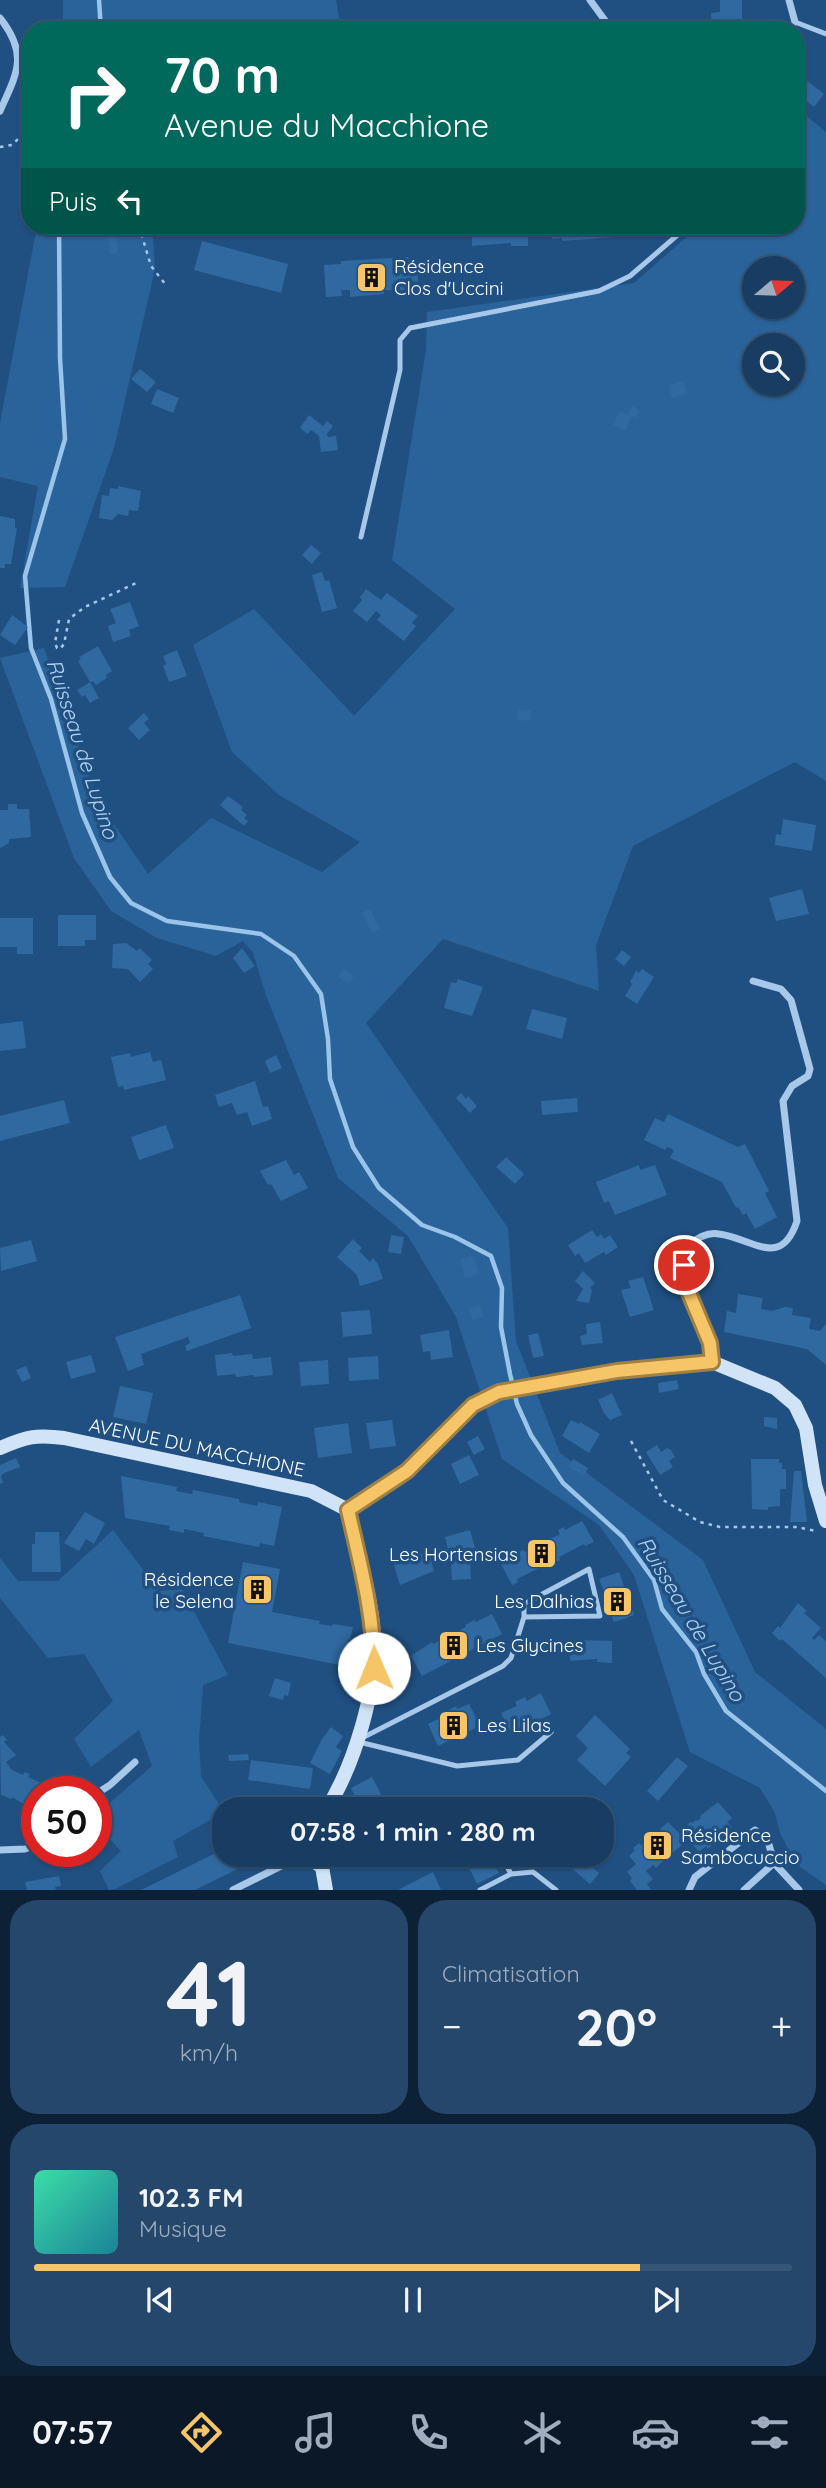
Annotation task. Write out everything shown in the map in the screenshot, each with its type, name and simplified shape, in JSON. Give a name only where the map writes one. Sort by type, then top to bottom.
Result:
[{"type":"main road","points":[[337,1797],[362,1723],[374,1668],[374,1636],[370,1609],[348,1510],[407,1471],[473,1405],[499,1392],[617,1371],[712,1362],[775,1388],[795,1405],[806,1428],[815,1485],[826,1521]]},
{"type":"main road","name":"AVENUE DU MACCHIONE","points":[[0,1448],[21,1439],[41,1435],[65,1438],[312,1491],[348,1510]]},
{"type":"main road","points":[[326,1867],[326,1889]]},
{"type":"street","points":[[590,0],[605,21]]},
{"type":"street","points":[[789,0],[795,21]]},
{"type":"street","points":[[0,18],[16,45],[19,63],[0,111]]},
{"type":"street","points":[[712,1362],[710,1343],[689,1293],[684,1265],[689,1245],[708,1234],[719,1234],[765,1248],[781,1247],[792,1237],[797,1221],[783,1101],[792,1086],[808,1076],[810,1069],[791,1000],[781,989],[753,981]]},
{"type":"street","points":[[112,1783],[135,1762]]},
{"type":"street","points":[[689,1889],[695,1877],[755,1830],[768,1841],[774,1863],[799,1889]]},
{"type":"street","points":[[0,1850],[21,1849]]},
{"type":"street","points":[[744,1889],[774,1863]]},
{"type":"street","points":[[233,1889],[278,1867]]},
{"type":"lane","points":[[805,26],[826,34]]},
{"type":"lane","points":[[361,537],[400,370],[400,340],[410,328],[599,291],[630,276],[678,235]]},
{"type":"lane","points":[[356,1741],[503,1666],[511,1658],[524,1617],[524,1604],[589,1569],[600,1616],[524,1617]]},
{"type":"lane","points":[[356,1741],[457,1766],[518,1760],[551,1732]]},
{"type":"lane","points":[[507,1867],[511,1874]]},
{"type":"lane","points":[[480,1889],[511,1874],[533,1872],[556,1889]]},
{"type":"path","points":[[0,147],[12,145],[21,136]]},
{"type":"path","points":[[142,235],[151,266],[166,285]]},
{"type":"path","points":[[59,620],[55,643],[60,649],[64,645],[69,619],[85,607],[136,583]]},
{"type":"path","points":[[631,1441],[663,1500],[700,1522],[720,1527],[797,1527],[816,1531],[826,1528]]},
{"type":"shaded area","points":[[63,0],[336,0],[340,21],[63,21]]},
{"type":"shaded area","points":[[805,114],[826,132],[826,781],[795,762],[633,846],[596,945],[599,991],[443,939],[366,1023],[508,1228],[516,1341],[560,1453],[703,1560],[755,1672],[826,1729],[826,1885],[796,1864],[780,1833],[775,1813],[760,1788],[690,1752],[634,1575],[599,1525],[502,1459],[456,1317],[408,1236],[338,1178],[266,995],[253,953],[243,941],[216,956],[157,938],[111,911],[74,858],[0,658],[44,648],[98,801],[148,874],[211,818],[322,872],[360,842],[279,795],[232,752],[193,645],[254,609],[354,716],[455,609],[392,560],[426,350],[427,312],[634,283],[689,235],[805,235]]},
{"type":"shaded area","points":[[35,235],[153,235],[155,269],[114,448],[65,587],[20,588],[38,486],[0,477],[0,423]]},
{"type":"shaded area","points":[[113,1530],[159,1591],[182,1589],[228,1675],[203,1685],[199,1741],[201,1776],[214,1797],[212,1797],[212,1819],[173,1841],[178,1857],[115,1889],[109,1890],[100,1871],[104,1867],[112,1867],[112,1860],[121,1851],[112,1842],[112,1801],[152,1766],[139,1730],[91,1767],[74,1739],[113,1701],[84,1654],[48,1658],[0,1598],[0,1558],[18,1581],[58,1581]]},
{"type":"building","points":[[720,0],[742,0],[742,21],[712,21],[711,13],[720,12]]},
{"type":"building","points":[[805,79],[824,94],[814,107],[805,100]]},
{"type":"building","points":[[108,235],[116,235],[118,253],[110,254]]},
{"type":"building","points":[[472,235],[528,235],[528,246],[511,246],[511,243],[472,246]]},
{"type":"building","points":[[552,235],[617,237],[562,241],[562,238],[552,239]]},
{"type":"building","points":[[202,241],[288,264],[281,293],[194,270]]},
{"type":"building","name":"Résidence Clos d'Uccini","points":[[408,257],[409,265],[417,264],[419,292],[393,294],[392,290],[384,290],[384,294],[350,297],[350,290],[341,290],[342,296],[326,297],[324,265],[341,264],[341,261]]},
{"type":"building","points":[[140,369],[156,382],[147,392],[131,379]]},
{"type":"building","points":[[684,381],[687,394],[672,398],[669,385]]},
{"type":"building","points":[[157,389],[179,398],[173,413],[151,404]]},
{"type":"building","points":[[632,406],[640,410],[636,418],[632,416],[626,430],[613,425],[619,411],[628,415]]},
{"type":"building","points":[[309,415],[323,426],[327,421],[333,426],[327,434],[328,437],[336,436],[338,450],[321,452],[319,436],[311,430],[308,434],[300,428]]},
{"type":"building","points":[[118,486],[141,491],[138,511],[129,510],[128,516],[118,514],[112,520],[99,518],[102,495],[109,496],[110,488],[118,489]]},
{"type":"building","points":[[0,516],[15,519],[17,528],[11,564],[5,564],[5,568],[0,568]]},
{"type":"building","points":[[311,545],[321,553],[312,564],[302,555]]},
{"type":"building","points":[[322,572],[325,581],[329,580],[337,608],[322,612],[312,575]]},
{"type":"building","points":[[366,589],[381,600],[387,593],[418,616],[412,623],[416,626],[404,641],[377,620],[381,615],[376,611],[367,622],[353,611],[362,600],[360,597]]},
{"type":"building","points":[[130,602],[139,626],[129,630],[131,636],[113,642],[108,626],[116,623],[110,609]]},
{"type":"building","points":[[12,615],[28,627],[15,645],[0,635]]},
{"type":"building","points":[[98,646],[112,671],[96,685],[93,681],[90,682],[78,661],[81,659],[79,657]]},
{"type":"building","points":[[177,650],[187,676],[169,682],[163,666],[166,664],[163,656]]},
{"type":"building","points":[[90,682],[99,698],[90,703],[85,695],[82,697],[77,690]]},
{"type":"building","points":[[518,709],[531,711],[530,721],[517,720]]},
{"type":"building","points":[[144,713],[149,719],[144,723],[150,730],[139,740],[128,728]]},
{"type":"building","points":[[228,796],[243,807],[241,810],[247,815],[244,818],[248,821],[244,826],[220,805]]},
{"type":"building","points":[[8,804],[17,804],[17,809],[29,809],[31,837],[9,839],[9,843],[0,848],[0,810],[8,810]]},
{"type":"building","points":[[783,819],[816,825],[812,851],[775,845],[776,834],[781,835]]},
{"type":"building","points":[[802,889],[809,914],[776,921],[769,898]]},
{"type":"building","points":[[370,909],[380,929],[372,933],[362,913]]},
{"type":"building","points":[[58,915],[96,915],[96,940],[85,940],[85,946],[58,946]]},
{"type":"building","points":[[0,918],[33,918],[33,954],[17,954],[17,947],[0,947]]},
{"type":"building","points":[[126,943],[137,951],[140,948],[152,960],[148,964],[153,969],[140,982],[128,969],[112,968],[113,944]]},
{"type":"building","points":[[242,948],[255,966],[244,973],[233,958]]},
{"type":"building","points":[[622,950],[631,957],[624,966],[615,959]]},
{"type":"building","points":[[343,968],[354,976],[349,984],[338,977]]},
{"type":"building","points":[[642,969],[654,977],[637,1004],[625,996],[636,971],[639,973]]},
{"type":"building","points":[[458,979],[483,987],[472,1016],[444,1008],[451,982],[456,983]]},
{"type":"building","points":[[532,1009],[567,1018],[562,1039],[526,1029]]},
{"type":"building","points":[[23,1021],[26,1048],[0,1051],[0,1024]]},
{"type":"building","points":[[150,1052],[153,1062],[161,1060],[166,1080],[124,1090],[123,1086],[118,1087],[111,1057],[130,1053],[131,1057]]},
{"type":"building","points":[[276,1055],[282,1068],[270,1073],[265,1061]]},
{"type":"building","points":[[255,1081],[263,1107],[268,1106],[272,1119],[252,1126],[247,1112],[237,1115],[232,1103],[219,1107],[215,1095]]},
{"type":"building","points":[[461,1093],[477,1106],[470,1113],[456,1098]]},
{"type":"building","points":[[577,1098],[578,1112],[542,1115],[541,1101]]},
{"type":"building","points":[[64,1100],[70,1123],[0,1141],[0,1116]]},
{"type":"building","points":[[668,1114],[738,1147],[745,1144],[769,1191],[765,1193],[777,1217],[755,1229],[746,1213],[743,1215],[738,1207],[736,1208],[722,1182],[670,1158],[674,1150],[667,1147],[665,1150],[644,1140],[655,1118],[664,1122]]},
{"type":"building","points":[[166,1125],[174,1148],[139,1160],[131,1137]]},
{"type":"building","points":[[506,1157],[524,1174],[515,1184],[496,1167]]},
{"type":"building","points":[[286,1160],[294,1175],[299,1172],[308,1188],[281,1201],[260,1171]]},
{"type":"building","points":[[639,1165],[640,1170],[655,1165],[667,1195],[615,1215],[609,1201],[604,1203],[596,1182]]},
{"type":"building","points":[[592,1230],[597,1237],[601,1234],[604,1239],[610,1235],[618,1247],[585,1263],[579,1253],[575,1256],[568,1245]]},
{"type":"building","points":[[391,1235],[404,1237],[401,1254],[388,1252]]},
{"type":"building","points":[[353,1239],[362,1248],[359,1251],[370,1262],[373,1258],[378,1264],[383,1279],[360,1286],[357,1275],[337,1257]]},
{"type":"building","points":[[31,1240],[37,1261],[1,1271],[0,1248]]},
{"type":"building","points":[[474,1256],[479,1274],[465,1278],[460,1259]]},
{"type":"building","points":[[583,1271],[595,1283],[590,1288],[592,1290],[589,1303],[576,1301],[583,1289],[575,1281]]},
{"type":"building","points":[[643,1277],[654,1310],[630,1317],[621,1290],[631,1288],[628,1281]]},
{"type":"building","points":[[738,1294],[763,1298],[761,1309],[772,1311],[785,1307],[793,1308],[792,1315],[811,1318],[809,1329],[820,1331],[826,1324],[826,1365],[807,1349],[724,1332],[727,1311],[736,1313]]},
{"type":"building","points":[[240,1295],[251,1328],[187,1351],[185,1346],[190,1343],[188,1337],[141,1354],[144,1365],[128,1371],[115,1337]]},
{"type":"building","points":[[480,1306],[483,1317],[473,1320],[469,1308]]},
{"type":"building","points":[[370,1310],[372,1334],[343,1337],[341,1312]]},
{"type":"building","points":[[600,1322],[603,1343],[582,1345],[580,1336],[587,1334],[586,1324]]},
{"type":"building","points":[[449,1330],[453,1357],[431,1360],[430,1351],[423,1352],[420,1335]]},
{"type":"building","points":[[538,1333],[544,1356],[533,1358],[528,1335]]},
{"type":"building","points":[[232,1353],[233,1356],[252,1354],[253,1359],[271,1357],[273,1375],[217,1376],[215,1355]]},
{"type":"building","points":[[91,1355],[96,1372],[71,1379],[66,1362]]},
{"type":"building","points":[[378,1356],[379,1379],[349,1381],[348,1358]]},
{"type":"building","points":[[328,1360],[329,1384],[301,1386],[299,1362]]},
{"type":"building","points":[[26,1366],[31,1378],[22,1382],[16,1370]]},
{"type":"building","points":[[677,1380],[679,1389],[659,1393],[658,1383]]},
{"type":"building","points":[[120,1386],[153,1393],[146,1424],[113,1417]]},
{"type":"building","points":[[612,1393],[622,1415],[610,1420],[598,1400]]},
{"type":"building","points":[[764,1417],[777,1418],[777,1429],[764,1426]]},
{"type":"building","points":[[392,1420],[396,1446],[370,1449],[366,1423]]},
{"type":"building","points":[[571,1420],[579,1424],[580,1422],[600,1434],[589,1453],[562,1436]]},
{"type":"building","points":[[348,1423],[352,1453],[318,1458],[314,1428]]},
{"type":"building","points":[[146,1430],[162,1433],[159,1446],[144,1443]]},
{"type":"building","points":[[478,1436],[485,1449],[474,1455],[467,1442]]},
{"type":"building","points":[[657,1445],[661,1452],[667,1448],[671,1450],[675,1457],[669,1461],[673,1467],[660,1475],[646,1452]]},
{"type":"building","points":[[469,1455],[479,1475],[460,1484],[451,1464]]},
{"type":"building","points":[[16,1458],[20,1467],[4,1473],[1,1476],[3,1483],[0,1484],[0,1465]]},
{"type":"building","points":[[573,1459],[588,1468],[584,1476],[568,1467]]},
{"type":"building","points":[[751,1459],[779,1459],[782,1469],[786,1469],[786,1489],[780,1489],[780,1506],[768,1507],[768,1510],[752,1509]]},
{"type":"building","points":[[794,1471],[801,1471],[807,1522],[790,1522]]},
{"type":"building","points":[[121,1476],[177,1487],[176,1491],[192,1494],[193,1490],[239,1499],[239,1502],[257,1506],[258,1502],[282,1507],[274,1546],[260,1543],[259,1547],[203,1536],[204,1533],[184,1529],[184,1533],[169,1530],[170,1526],[125,1518]]},
{"type":"building","points":[[85,1512],[105,1523],[94,1544],[86,1539],[79,1551],[64,1543]]},
{"type":"building","name":"Les Hortensias","points":[[582,1521],[594,1542],[585,1546],[584,1544],[559,1557],[560,1560],[517,1579],[518,1582],[512,1585],[501,1564],[518,1555],[516,1553],[523,1550],[525,1552],[560,1534],[558,1530],[564,1527],[565,1530]]},
{"type":"building","points":[[470,1530],[477,1555],[470,1561],[471,1579],[452,1580],[445,1537]]},
{"type":"building","points":[[35,1532],[59,1532],[61,1572],[32,1572]]},
{"type":"building","points":[[428,1551],[434,1571],[400,1585],[393,1562]]},
{"type":"building","points":[[243,1562],[280,1569],[272,1612],[320,1621],[319,1624],[353,1627],[350,1640],[348,1639],[345,1666],[228,1643]]},
{"type":"building","name":"Les Dalhias","points":[[619,1572],[634,1615],[614,1622],[602,1595],[605,1594],[599,1579]]},
{"type":"building","points":[[798,1603],[807,1611],[804,1613],[821,1628],[812,1638],[814,1640],[819,1635],[826,1641],[826,1678],[772,1633],[778,1626],[780,1628]]},
{"type":"building","name":"Les Glycines","points":[[492,1614],[502,1634],[422,1676],[411,1656],[432,1642],[433,1644],[466,1627],[465,1625],[474,1620],[476,1622]]},
{"type":"building","points":[[574,1640],[612,1641],[612,1663],[597,1662],[597,1659],[570,1661],[570,1653],[574,1653]]},
{"type":"building","points":[[550,1642],[565,1642],[565,1650],[550,1650]]},
{"type":"building","points":[[275,1678],[291,1683],[288,1696],[284,1695],[283,1700],[269,1696]]},
{"type":"building","points":[[541,1693],[551,1714],[512,1734],[501,1713],[517,1706],[515,1702],[525,1697],[527,1701]]},
{"type":"building","name":"Les Lilas","points":[[469,1704],[480,1726],[438,1746],[428,1724],[449,1714],[447,1711],[456,1706],[457,1709]]},
{"type":"building","points":[[595,1715],[630,1749],[626,1753],[631,1757],[605,1786],[577,1760],[588,1748],[576,1736]]},
{"type":"building","points":[[331,1727],[343,1736],[336,1747],[342,1751],[330,1774],[310,1763]]},
{"type":"building","points":[[3,1735],[7,1740],[4,1742],[16,1755],[6,1762],[12,1770],[23,1775],[24,1772],[30,1774],[21,1776],[21,1802],[1,1795],[0,1737]]},
{"type":"building","points":[[248,1754],[249,1760],[229,1761],[228,1755]]},
{"type":"building","points":[[677,1757],[688,1766],[658,1801],[647,1791]]},
{"type":"building","points":[[251,1760],[313,1768],[310,1789],[248,1780]]},
{"type":"building","points":[[372,1777],[382,1797],[356,1797],[351,1788]]},
{"type":"building","name":"Résidence Sambocuccio","points":[[718,1802],[732,1818],[727,1822],[732,1827],[723,1835],[721,1832],[717,1837],[719,1839],[708,1849],[706,1846],[699,1852],[685,1836],[679,1841],[682,1845],[664,1856],[666,1858],[656,1868],[653,1865],[646,1871],[653,1879],[647,1884],[651,1890],[637,1890],[627,1872],[636,1864],[629,1856],[635,1850],[633,1848],[639,1843],[646,1843],[655,1832],[658,1835],[668,1822],[680,1834],[690,1822],[697,1821]]},
{"type":"building","points":[[212,1855],[212,1867],[242,1867],[195,1890],[141,1890]]},
{"type":"building","points":[[469,1867],[496,1867],[499,1873],[477,1884]]},
{"type":"building","points":[[570,1867],[592,1867],[599,1873],[590,1884]]},
{"type":"building","points":[[433,1872],[441,1890],[398,1890]]},
{"type":"building","points":[[59,1876],[61,1886],[55,1887],[56,1890],[27,1890],[25,1882]]},
{"type":"waterway","name":"Ruisseau de Lupino","points":[[99,0],[100,21]]},
{"type":"waterway","name":"Ruisseau de Lupino","points":[[59,235],[60,358],[65,439],[25,576],[31,648],[51,699],[82,813],[110,877],[131,903],[167,921],[261,934],[294,956],[321,994],[328,1039],[330,1079],[353,1147],[379,1188],[422,1225],[455,1237],[491,1256],[502,1288],[501,1327],[510,1374],[517,1404],[531,1435],[563,1483],[623,1537],[654,1580],[662,1609],[696,1652],[704,1674],[726,1711],[826,1791]]},
{"type":"place","name":"Résidence Clos d'Uccini","points":[[371,277]]},
{"type":"place","name":"Les Hortensias","points":[[541,1554]]},
{"type":"place","name":"Résidence le Selena","points":[[257,1590]]},
{"type":"place","name":"Les Dalhias","points":[[617,1601]]},
{"type":"place","name":"Les Glycines","points":[[453,1645]]},
{"type":"place","name":"Les Lilas","points":[[454,1725]]},
{"type":"place","name":"Résidence Sambocuccio","points":[[658,1846]]},
{"type":"route","points":[[374,1668],[374,1636],[370,1609],[348,1510],[407,1471],[473,1405],[499,1392],[617,1371],[712,1362],[710,1343],[689,1293],[684,1265]]}]
